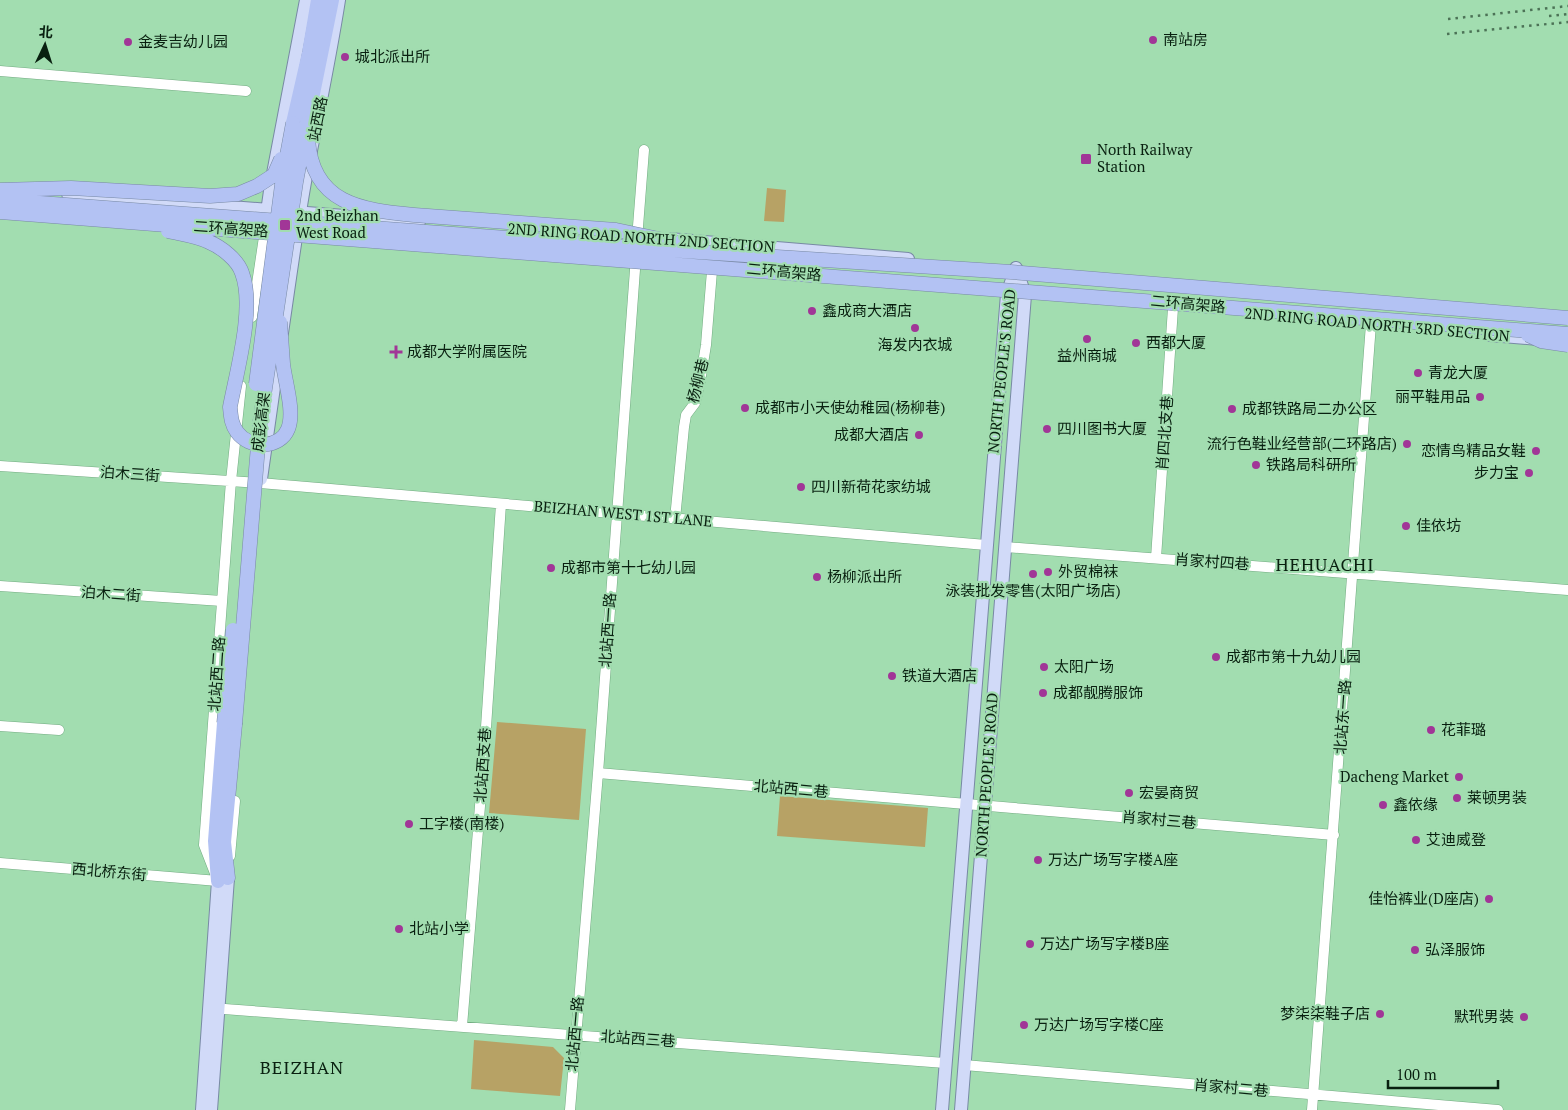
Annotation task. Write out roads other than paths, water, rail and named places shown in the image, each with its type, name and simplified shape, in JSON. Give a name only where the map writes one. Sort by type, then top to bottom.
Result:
[{"type":"highway","points":[[318,0],[300,123],[312,163],[323,183],[336,197],[357,207],[384,212],[616,230],[733,254]]},
{"type":"highway","points":[[0,189],[70,188],[210,196],[238,194],[257,186],[274,175],[300,123],[332,0]]},
{"type":"highway","name":"成彭高架","points":[[229,723],[260,422],[296,182],[300,123]]},
{"type":"highway","name":"成彭高架","points":[[229,723],[252,419],[283,176],[300,123]]},
{"type":"highway","name":"二环高架路","points":[[0,200],[733,254],[1021,273],[1568,318]]},
{"type":"highway","name":"二环高架路","points":[[0,212],[1568,334]]},
{"type":"highway","points":[[0,221],[96,219]]},
{"type":"highway","points":[[111,220],[182,234],[209,242],[228,254],[242,271],[247,290],[247,311],[230,407],[231,421],[238,434],[249,442],[264,445],[281,439],[288,429],[291,415],[283,363],[278,296]]},
{"type":"highway","points":[[1513,329],[1541,341],[1568,343]]},
{"type":"highway","points":[[223,880],[229,723]]},
{"type":"main road","points":[[264,237],[267,211],[306,0]]},
{"type":"main road","name":"站西路","points":[[295,238],[330,59],[339,0]]},
{"type":"main road","name":"2ND RING ROAD NORTH 2ND SECTION","points":[[0,189],[300,214],[637,237],[1016,268]]},
{"type":"main road","name":"2ND RING ROAD NORTH 2ND SECTION","points":[[0,217],[295,238],[1007,294]]},
{"type":"main road","name":"北站西二路","points":[[260,483],[295,238]]},
{"type":"main road","name":"NORTH PEOPLE'S ROAD","points":[[942,1110],[1007,294],[1016,268]]},
{"type":"main road","name":"NORTH PEOPLE'S ROAD","points":[[961,1110],[1025,295],[1016,268]]},
{"type":"main road","name":"2ND RING ROAD NORTH 3RD SECTION","points":[[1016,268],[1568,313]]},
{"type":"main road","name":"2ND RING ROAD NORTH 3RD SECTION","points":[[1007,294],[1372,324],[1568,343]]},
{"type":"main road","name":"北站西二路","points":[[211,1110],[223,880]]},
{"type":"main road","name":"北站西二路","points":[[202,1110],[215,1008]]},
{"type":"street","points":[[0,71],[246,91]]},
{"type":"street","name":"北站西一路","points":[[570,1110],[598,772],[644,150]]},
{"type":"street","name":"北站西二路","points":[[223,880],[204,845],[238,407],[264,237]]},
{"type":"street","name":"杨柳巷","points":[[675,519],[686,415],[695,403],[703,364],[712,271]]},
{"type":"street","name":"肖四北支巷","points":[[1156,558],[1173,308]]},
{"type":"street","name":"北站东一路","points":[[1312,1110],[1372,324]]},
{"type":"street","name":"泊木三街","points":[[0,466],[260,483]]},
{"type":"street","name":"北站西二路","points":[[223,880],[260,483]]},
{"type":"street","name":"BEIZHAN WEST 1ST LANE","points":[[260,483],[986,545]]},
{"type":"street","name":"北站西支巷","points":[[462,1026],[484,757],[500,504]]},
{"type":"street","name":"肖家村四巷","points":[[1005,547],[1568,590]]},
{"type":"street","name":"泊木二街","points":[[0,586],[222,601]]},
{"type":"street","points":[[0,726],[59,730]]},
{"type":"street","name":"北站西二巷","points":[[598,772],[984,805]]},
{"type":"street","name":"肖家村三巷","points":[[984,805],[1334,835]]},
{"type":"street","name":"西北桥东街","points":[[0,863],[223,880]]},
{"type":"street","name":"北站西三巷","points":[[215,1008],[575,1034],[946,1064]]},
{"type":"street","name":"肖家村二巷","points":[[964,1065],[1498,1110]]},
{"type":"railway","points":[[1448,19],[1568,6]]},
{"type":"railway","points":[[1549,16],[1568,14]]},
{"type":"railway","points":[[1447,34],[1568,22]]},
{"type":"place","name":"南站房","points":[[1153,40]]},
{"type":"place","name":"金麦吉幼儿园","points":[[128,42]]},
{"type":"place","name":"城北派出所","points":[[345,57]]},
{"type":"place","name":"North Railway Station","points":[[1086,159]]},
{"type":"place","name":"2nd Beizhan West Road","points":[[285,225]]},
{"type":"place","name":"鑫成商大酒店","points":[[812,311]]},
{"type":"place","name":"海发内衣城","points":[[915,328]]},
{"type":"place","name":"益州商城","points":[[1087,339]]},
{"type":"place","name":"西都大厦","points":[[1136,343]]},
{"type":"place","name":"成都大学附属医院","points":[[396,352]]},
{"type":"place","name":"青龙大厦","points":[[1418,373]]},
{"type":"place","name":"丽平鞋用品","points":[[1480,397]]},
{"type":"place","name":"成都市小天使幼稚园(杨柳巷)","points":[[745,408]]},
{"type":"place","name":"成都铁路局二办公区","points":[[1232,409]]},
{"type":"place","name":"四川图书大厦","points":[[1047,429]]},
{"type":"place","name":"成都大酒店","points":[[919,435]]},
{"type":"place","name":"流行色鞋业经营部(二环路店)","points":[[1407,444]]},
{"type":"place","name":"恋情鸟精品女鞋","points":[[1536,451]]},
{"type":"place","name":"铁路局科研所","points":[[1256,465]]},
{"type":"place","name":"步力宝","points":[[1529,473]]},
{"type":"place","name":"四川新荷花家纺城","points":[[801,487]]},
{"type":"place","name":"佳依坊","points":[[1406,526]]},
{"type":"place","name":"成都市第十七幼儿园","points":[[551,568]]},
{"type":"place","name":"外贸棉袜","points":[[1048,572]]},
{"type":"place","name":"泳装批发零售(太阳广场店)","points":[[1033,574]]},
{"type":"place","name":"杨柳派出所","points":[[817,577]]},
{"type":"place","name":"成都市第十九幼儿园","points":[[1216,657]]},
{"type":"place","name":"太阳广场","points":[[1044,667]]},
{"type":"place","name":"铁道大酒店","points":[[892,676]]},
{"type":"place","name":"成都靓腾服饰","points":[[1043,693]]},
{"type":"place","name":"花菲璐","points":[[1431,730]]},
{"type":"place","name":"Dacheng Market","points":[[1459,777]]},
{"type":"place","name":"宏晏商贸","points":[[1129,793]]},
{"type":"place","name":"莱顿男装","points":[[1457,798]]},
{"type":"place","name":"鑫依缘","points":[[1383,805]]},
{"type":"place","name":"工字楼(南楼)","points":[[409,824]]},
{"type":"place","name":"艾迪威登","points":[[1416,840]]},
{"type":"place","name":"万达广场写字楼A座","points":[[1038,860]]},
{"type":"place","name":"佳怡裤业(D座店)","points":[[1489,899]]},
{"type":"place","name":"北站小学","points":[[399,929]]},
{"type":"place","name":"万达广场写字楼B座","points":[[1030,944]]},
{"type":"place","name":"弘泽服饰","points":[[1415,950]]},
{"type":"place","name":"梦柒柒鞋子店","points":[[1380,1014]]},
{"type":"place","name":"默玳男装","points":[[1524,1017]]},
{"type":"place","name":"万达广场写字楼C座","points":[[1024,1025]]},
{"type":"district","name":"HEHUACHI","points":[[1325,565]]},
{"type":"district","name":"BEIZHAN","points":[[302,1068]]}]
